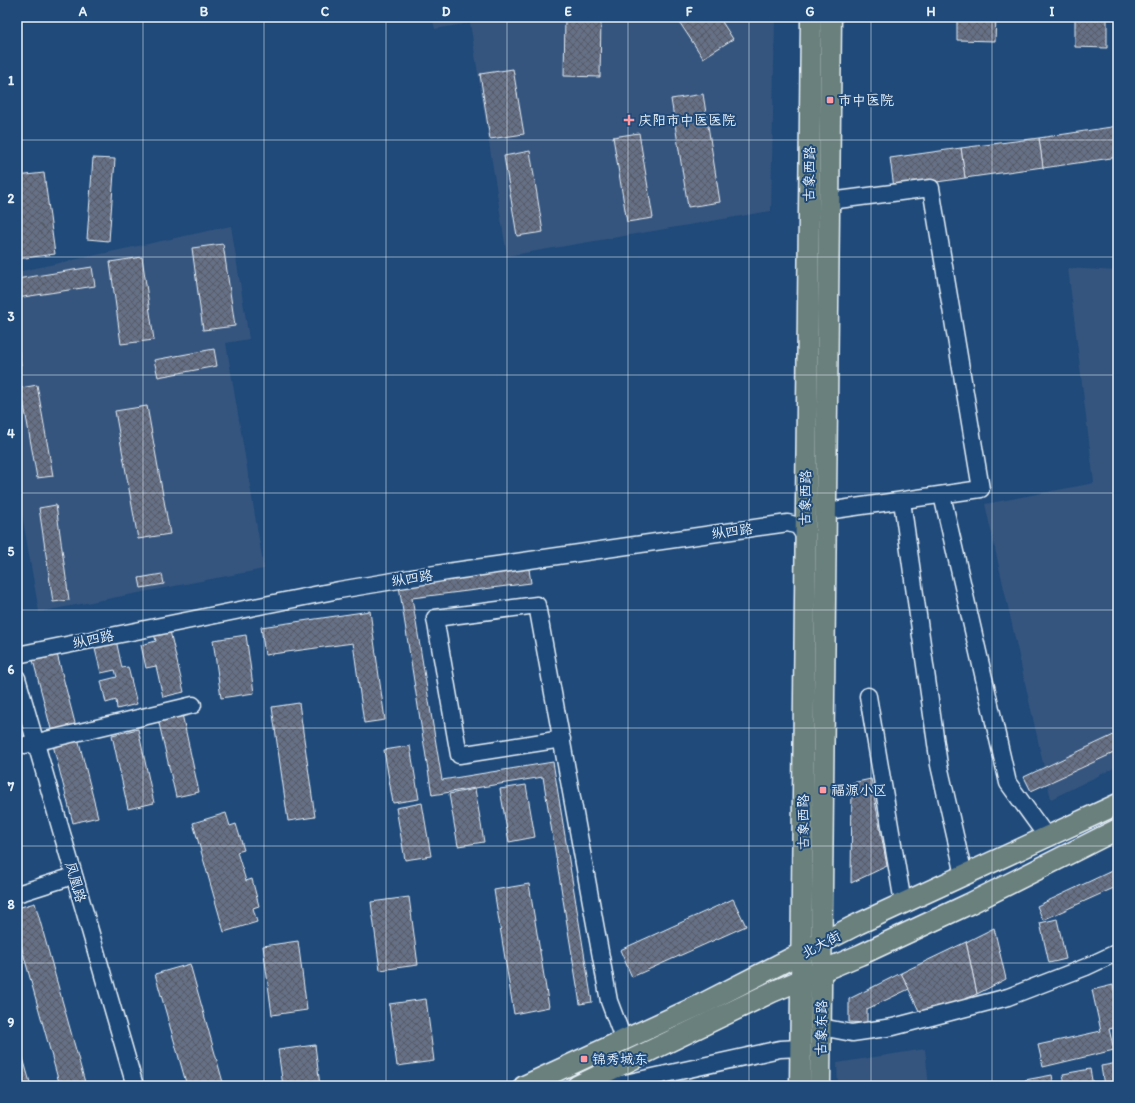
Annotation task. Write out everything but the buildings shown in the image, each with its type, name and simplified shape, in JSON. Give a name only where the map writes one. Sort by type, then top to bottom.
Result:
[{"type":"main road","name":"古象西路","points":[[801,980],[804,535],[811,17]]},
{"type":"main road","name":"古象西路","points":[[822,971],[831,17]]},
{"type":"main road","name":"北大街","points":[[524,1086],[624,1041],[801,954],[858,924],[1118,804]]},
{"type":"main road","name":"北大街","points":[[577,1086],[609,1082],[801,980],[969,904],[1118,829]]},
{"type":"main road","name":"古象东路","points":[[820,1086],[822,971]]},
{"type":"main road","name":"古象东路","points":[[800,1086],[801,980]]},
{"type":"street","points":[[826,510],[981,489],[930,188],[830,201]]},
{"type":"street","points":[[942,495],[1008,783],[1047,837]]},
{"type":"street","points":[[902,500],[939,765],[964,874]]},
{"type":"street","name":"纵四路","points":[[17,648],[338,583],[446,565],[788,517],[801,510],[805,505]]},
{"type":"street","name":"纵四路","points":[[17,655],[340,590],[447,572],[788,523],[798,526],[804,535]]},
{"type":"street","points":[[562,739],[459,755],[435,618],[537,605],[562,739],[609,1001],[624,1041]]},
{"type":"street","name":"凤凰路","points":[[17,678],[30,744],[64,879],[124,1086]]},
{"type":"street","points":[[868,696],[903,903]]},
{"type":"street","points":[[30,744],[193,704]]},
{"type":"street","name":"凤凰路","points":[[17,718],[30,744],[136,1086]]},
{"type":"street","points":[[17,894],[64,879]]},
{"type":"street","points":[[821,1027],[852,1033],[893,1027],[1008,997],[1086,967],[1118,952]]},
{"type":"street","points":[[609,1082],[780,1049],[800,1048]]},
{"type":"shaded area","name":"庆阳市中医医院","points":[[432,17],[775,17],[771,211],[507,256],[470,23],[435,29]]},
{"type":"shaded area","points":[[231,226],[249,339],[226,343],[264,569],[39,612],[17,486],[17,272]]},
{"type":"shaded area","points":[[1068,268],[1118,271],[1118,766],[1051,799],[985,504],[1094,483]]},
{"type":"shaded area","points":[[925,1049],[929,1086],[838,1086],[837,1063]]},
{"type":"place","name":"市中医院","points":[[830,100]]},
{"type":"place","name":"庆阳市中医医院","points":[[629,120]]},
{"type":"place","name":"福源小区","points":[[823,790]]},
{"type":"place","name":"锦秀城东","points":[[584,1059]]}]
